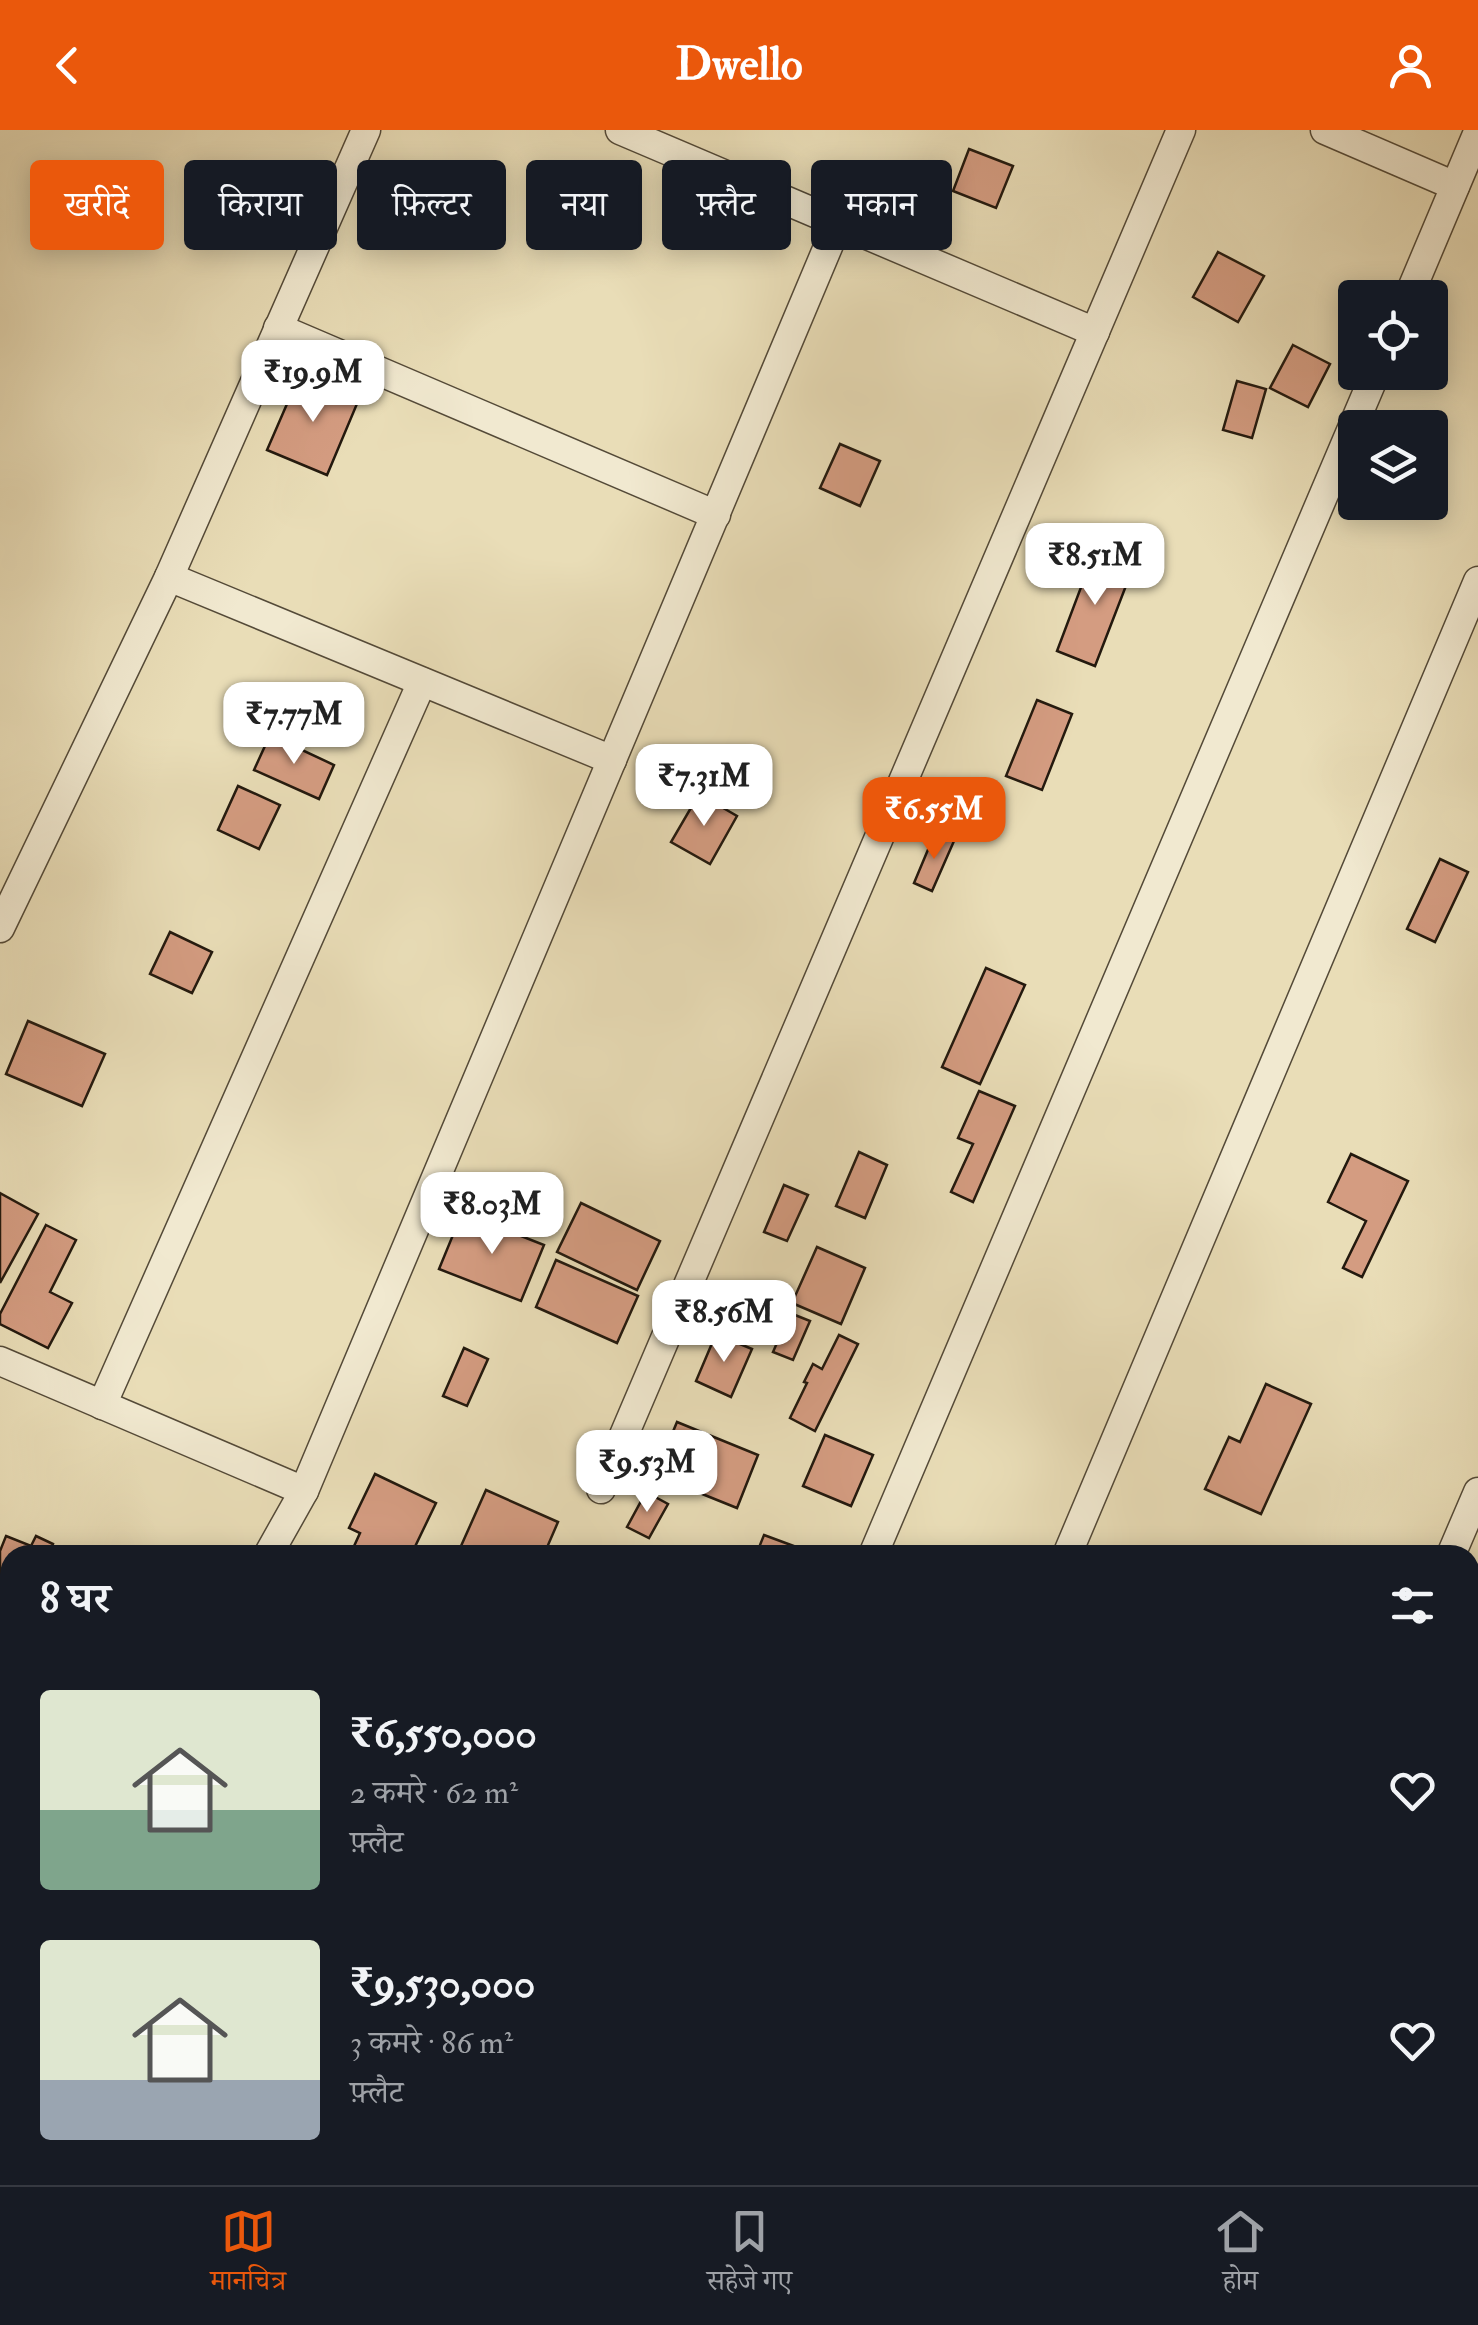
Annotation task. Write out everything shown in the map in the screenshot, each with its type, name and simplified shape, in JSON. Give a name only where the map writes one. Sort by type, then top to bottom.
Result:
[{"type":"street","points":[[0,928],[169,578],[366,130]]},
{"type":"street","points":[[620,130],[811,211]]},
{"type":"street","points":[[601,1490],[1181,130]]},
{"type":"street","points":[[1325,130],[1455,186]]},
{"type":"street","points":[[1416,280],[1478,132]]},
{"type":"street","points":[[274,1545],[304,1490],[827,250]]},
{"type":"street","points":[[902,250],[1095,332]]},
{"type":"street","points":[[278,328],[716,514]]},
{"type":"street","points":[[877,1545],[1368,390]]},
{"type":"street","points":[[169,578],[612,760]]},
{"type":"street","points":[[1071,1545],[1478,581]]},
{"type":"street","points":[[102,1405],[422,682]]},
{"type":"street","points":[[0,1361],[304,1490]]},
{"type":"street","points":[[1456,1545],[1478,1492]]},
{"type":"building","points":[[969,149],[1013,166],[996,208],[953,191]]},
{"type":"building","points":[[1218,252],[1264,276],[1238,322],[1193,297]]},
{"type":"building","points":[[1293,345],[1330,364],[1308,407],[1270,388]]},
{"type":"building","points":[[300,374],[359,399],[327,475],[267,450]]},
{"type":"building","points":[[1237,381],[1266,389],[1252,438],[1223,430]]},
{"type":"building","points":[[840,444],[880,461],[860,506],[820,488]]},
{"type":"building","points":[[1095,550],[1134,565],[1095,666],[1057,651]]},
{"type":"building","points":[[1037,700],[1072,714],[1042,790],[1006,776]]},
{"type":"building","points":[[270,735],[334,765],[319,799],[254,770]]},
{"type":"building","points":[[238,786],[280,805],[259,849],[218,830]]},
{"type":"building","points":[[699,794],[737,816],[710,864],[671,842]]},
{"type":"building","points":[[935,833],[954,841],[932,891],[914,883]]},
{"type":"building","points":[[1440,859],[1468,872],[1435,942],[1407,929]]},
{"type":"building","points":[[170,932],[212,952],[192,993],[150,974]]},
{"type":"building","points":[[986,968],[1025,985],[980,1084],[942,1067]]},
{"type":"building","points":[[28,1021],[105,1054],[82,1106],[6,1074]]},
{"type":"building","points":[[979,1091],[1015,1106],[973,1202],[951,1192],[973,1144],[958,1138]]},
{"type":"building","points":[[859,1152],[887,1165],[865,1218],[836,1206]]},
{"type":"building","points":[[1351,1154],[1408,1181],[1362,1277],[1343,1268],[1366,1221],[1328,1202]]},
{"type":"building","points":[[784,1185],[808,1195],[787,1241],[764,1232]]},
{"type":"building","points":[[0,1193],[38,1214],[0,1283]]},
{"type":"building","points":[[581,1203],[660,1241],[637,1290],[557,1252]]},
{"type":"building","points":[[462,1213],[544,1245],[521,1301],[439,1269]]},
{"type":"building","points":[[46,1225],[76,1240],[50,1292],[72,1303],[48,1348],[0,1324],[0,1314]]},
{"type":"building","points":[[817,1247],[865,1268],[841,1324],[792,1303]]},
{"type":"building","points":[[556,1260],[638,1296],[617,1343],[536,1307]]},
{"type":"building","points":[[790,1313],[810,1321],[793,1360],[773,1352]]},
{"type":"building","points":[[716,1334],[752,1349],[731,1397],[696,1381]]},
{"type":"building","points":[[839,1335],[858,1344],[815,1431],[790,1418],[813,1364],[822,1369]]},
{"type":"building","points":[[464,1348],[488,1359],[467,1406],[443,1396]]},
{"type":"building","points":[[1266,1384],[1311,1404],[1261,1514],[1205,1489],[1229,1437],[1240,1442]]},
{"type":"building","points":[[677,1422],[758,1455],[737,1508],[655,1475]]},
{"type":"building","points":[[825,1435],[873,1455],[851,1506],[803,1486]]},
{"type":"building","points":[[375,1474],[436,1503],[416,1545],[355,1545],[360,1533],[349,1528]]},
{"type":"building","points":[[486,1490],[558,1522],[548,1545],[461,1545]]},
{"type":"building","points":[[646,1492],[668,1504],[649,1538],[627,1527]]},
{"type":"building","points":[[764,1535],[791,1545],[760,1545]]},
{"type":"building","points":[[6,1536],[28,1545],[2,1545]]},
{"type":"building","points":[[36,1536],[53,1545],[32,1545]]}]
